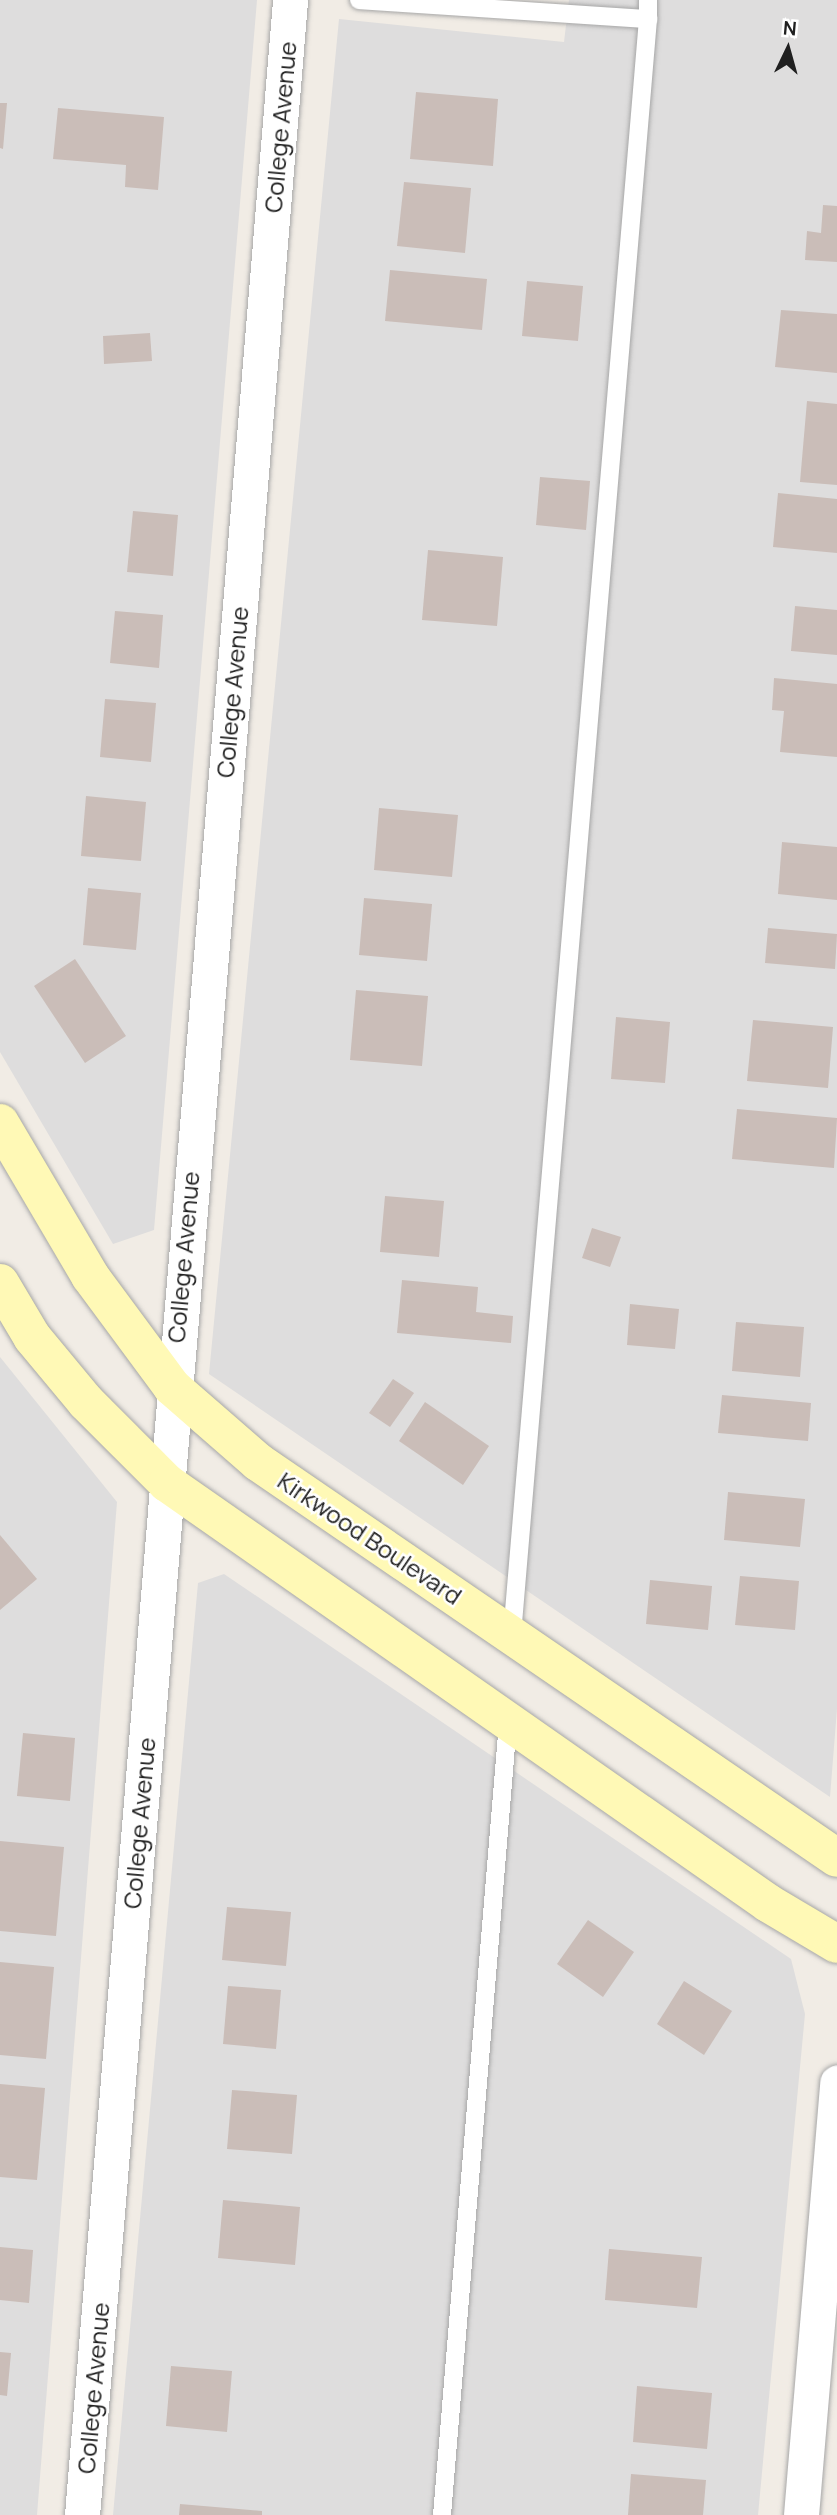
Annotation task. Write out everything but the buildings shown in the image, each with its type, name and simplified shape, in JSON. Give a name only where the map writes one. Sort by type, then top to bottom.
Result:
[{"type":"street","name":"College Avenue","points":[[82,2515],[167,1483],[172,1387],[290,0]]},
{"type":"street","name":"Kirkwood Boulevard","points":[[0,1123],[90,1276],[172,1387],[258,1462],[837,1857]]},
{"type":"street","points":[[0,1283],[32,1336],[86,1402],[167,1483],[508,1723],[837,1944]]},
{"type":"street","points":[[801,2515],[837,2082]]},
{"type":"lane","points":[[359,0],[648,19]]},
{"type":"lane","points":[[512,1634],[648,0]]},
{"type":"lane","points":[[442,2515],[508,1723]]},
{"type":"shaded area","points":[[0,0],[257,0],[154,1230],[113,1244],[0,1052]]},
{"type":"shaded area","points":[[569,0],[837,0],[837,1709],[830,1797],[209,1374],[339,19],[564,42]]},
{"type":"shaded area","points":[[0,1357],[117,1502],[37,2515],[0,2515]]},
{"type":"shaded area","points":[[224,1574],[791,1959],[805,2014],[758,2515],[113,2515],[198,1583]]}]
